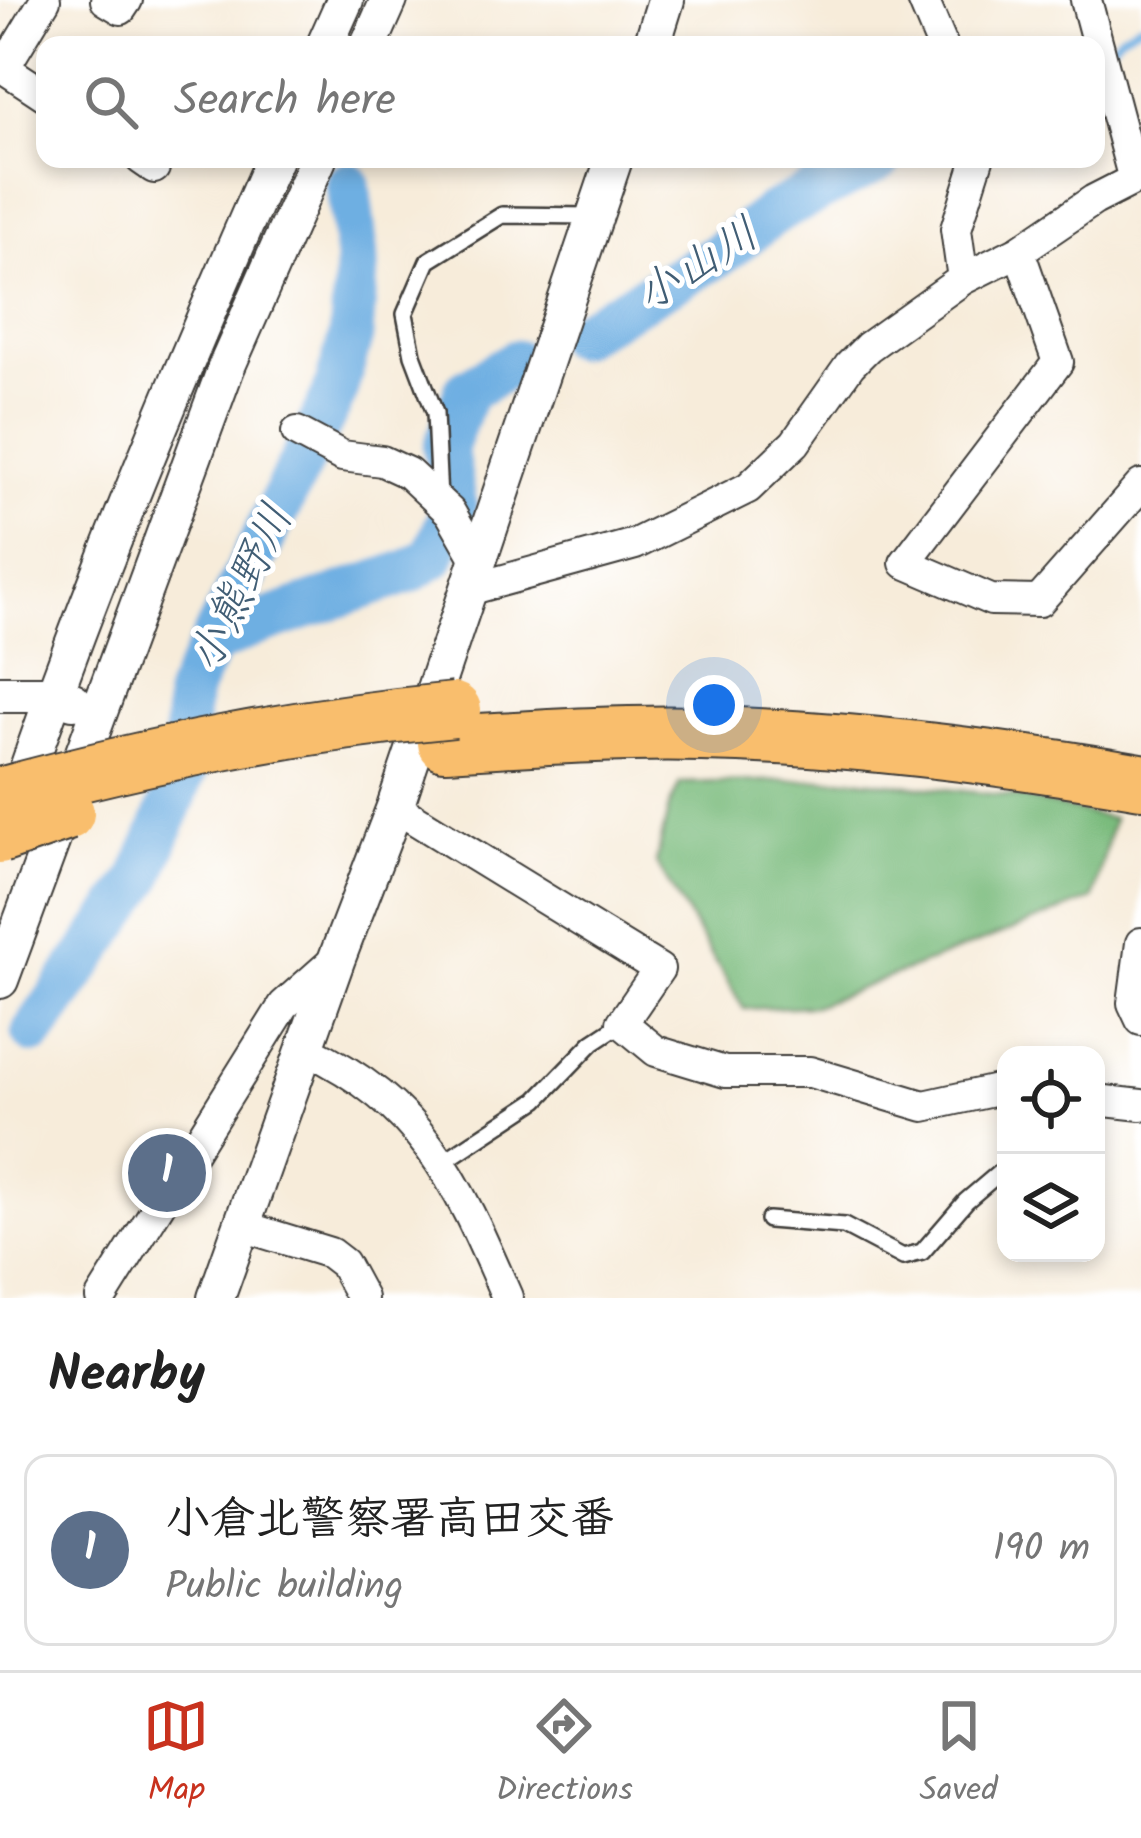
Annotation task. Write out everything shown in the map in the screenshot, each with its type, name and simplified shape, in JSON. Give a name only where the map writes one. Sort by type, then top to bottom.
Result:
[{"type":"highway","points":[[0,834],[200,779],[587,702],[824,707],[971,721],[1141,749]]},
{"type":"highway","points":[[0,795],[214,741],[314,724]]},
{"type":"highway","points":[[0,771],[218,731],[314,724],[704,734],[967,753],[1141,781]]},
{"type":"street","points":[[36,89],[4,68],[45,0]]},
{"type":"street","points":[[106,0],[121,9],[127,0]]},
{"type":"street","points":[[329,36],[345,0]]},
{"type":"street","points":[[373,36],[389,0]]},
{"type":"street","points":[[655,36],[666,0]]},
{"type":"street","points":[[922,0],[938,36]]},
{"type":"street","points":[[1086,0],[1096,36]]},
{"type":"street","points":[[473,576],[635,544],[748,488],[795,443],[850,364],[963,279],[1019,251],[1094,200],[1137,178],[1105,66]]},
{"type":"street","points":[[0,849],[53,694],[185,358],[270,168]]},
{"type":"street","points":[[0,980],[226,368],[314,168]]},
{"type":"street","points":[[216,1298],[395,807],[611,168]]},
{"type":"street","points":[[963,279],[956,229],[975,168]]},
{"type":"street","points":[[1019,251],[1058,362],[905,563],[991,600],[1039,601],[1141,485]]},
{"type":"street","points":[[297,432],[342,456],[382,461],[408,473],[450,512],[473,576]]},
{"type":"street","points":[[0,694],[53,694],[98,711]]},
{"type":"street","points":[[395,807],[659,969],[622,1023],[656,1051],[724,1072],[810,1072],[924,1106],[997,1097]]},
{"type":"street","points":[[1141,944],[1132,1003],[1141,1020]]},
{"type":"street","points":[[101,1298],[284,1005],[337,958]]},
{"type":"street","points":[[304,1048],[352,1071],[443,1162],[506,1298]]},
{"type":"street","points":[[1105,1101],[1141,1105]]},
{"type":"street","points":[[242,1226],[330,1253],[343,1263],[362,1298]]},
{"type":"lane","points":[[440,502],[435,413],[413,355],[405,314],[428,261],[502,215],[595,216]]},
{"type":"lane","points":[[443,1162],[538,1100],[593,1042],[622,1023]]},
{"type":"lane","points":[[768,1220],[844,1226],[904,1257],[922,1252],[966,1201],[997,1175]]},
{"type":"green space","points":[[852,779],[1019,797],[1113,819],[1093,899],[814,1006],[744,1009],[656,863],[669,807],[680,783]]},
{"type":"waterway","name":"小山川","points":[[1109,49],[1121,35],[1141,24]]},
{"type":"waterway","name":"小山川","points":[[576,336],[717,256],[772,214],[862,168]]},
{"type":"waterway","name":"小熊野川","points":[[34,1032],[141,879],[185,770],[187,693],[334,395],[351,336],[357,259],[348,184]]},
{"type":"waterway","name":"小山川","points":[[212,644],[410,571],[433,557],[455,505],[445,448],[466,391],[515,362]]},
{"type":"place","name":"小倉北警察署高田交番","points":[[167,1173]]}]
